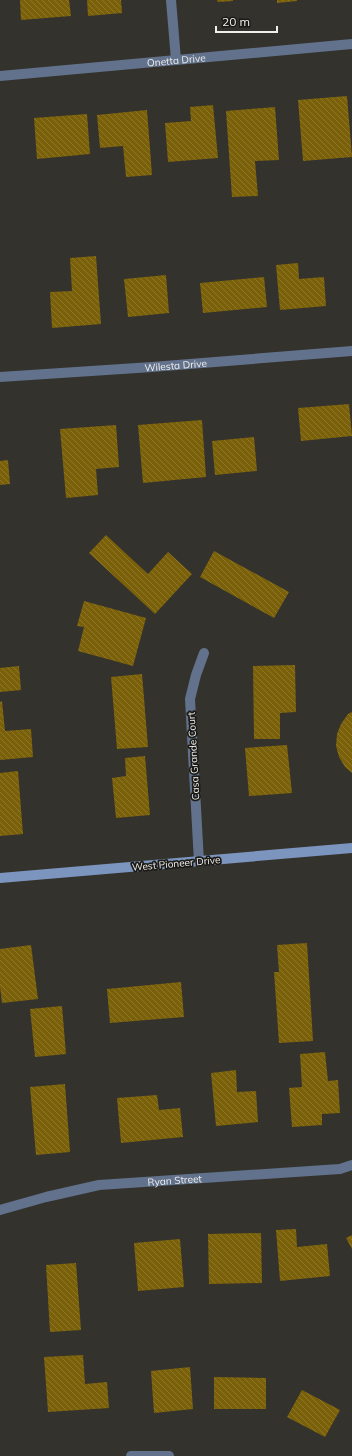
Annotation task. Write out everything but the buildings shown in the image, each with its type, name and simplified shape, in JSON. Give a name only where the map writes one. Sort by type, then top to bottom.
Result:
[{"type":"main road","name":"West Pioneer Drive","points":[[0,878],[352,848]]},
{"type":"street","points":[[172,0],[176,60]]},
{"type":"street","name":"Onetta Drive","points":[[0,76],[352,44]]},
{"type":"street","name":"Wilesta Drive","points":[[0,377],[152,367],[352,351]]},
{"type":"street","name":"Casa Grande Court","points":[[199,862],[190,699],[204,652]]},
{"type":"street","name":"Ryan Street","points":[[0,1210],[46,1197],[99,1186],[340,1169],[352,1165]]},
{"type":"street","points":[[131,1456],[169,1456]]}]
